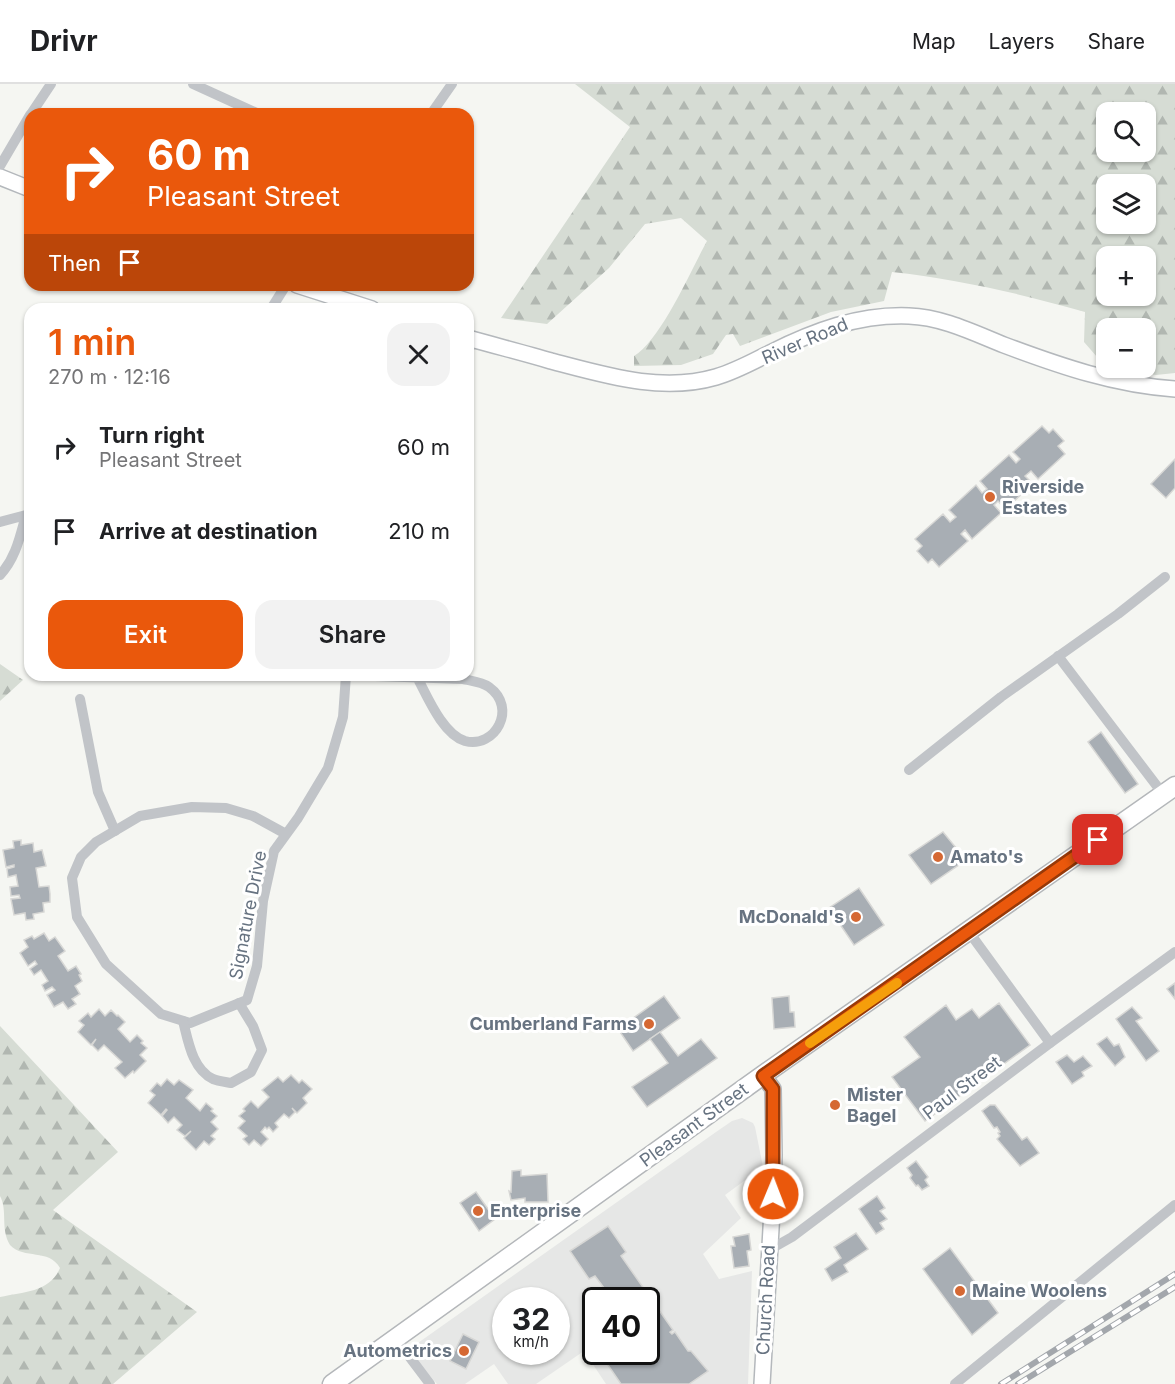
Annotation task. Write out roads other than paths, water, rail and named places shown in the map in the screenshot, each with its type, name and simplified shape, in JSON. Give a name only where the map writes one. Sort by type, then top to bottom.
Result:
[{"type":"highway","name":"Pleasant Street","points":[[332,1384],[1169,790]]},
{"type":"street","points":[[35,108],[51,84]]},
{"type":"street","points":[[193,84],[246,108]]},
{"type":"street","points":[[435,108],[452,84]]},
{"type":"street","points":[[0,166],[24,125]]},
{"type":"street","points":[[0,177],[24,187]]},
{"type":"street","points":[[325,291],[356,303]]},
{"type":"street","name":"River Road","points":[[474,344],[604,375],[651,383],[683,383],[743,368],[795,341],[854,320],[882,316],[912,316],[963,329],[1086,373],[1145,387],[1175,388]]},
{"type":"street","points":[[0,522],[24,513]]},
{"type":"street","points":[[0,575],[15,553],[24,525]]},
{"type":"street","points":[[909,770],[1001,698],[1118,614],[1165,577]]},
{"type":"street","points":[[1058,656],[1169,790]]},
{"type":"street","name":"Signature Drive","points":[[286,834],[253,816],[226,808],[192,807],[140,816],[96,842],[81,857],[72,878],[77,917],[106,964],[161,1014],[190,1023],[247,1000],[257,966],[263,901],[274,851],[286,834],[328,768],[343,717],[346,681]]},
{"type":"street","points":[[419,681],[437,716],[452,732],[465,741],[484,740],[495,732],[502,720],[503,706],[489,687],[470,681]]},
{"type":"street","points":[[80,699],[98,792],[115,831]]},
{"type":"street","points":[[969,932],[1050,1043]]},
{"type":"street","name":"Paul Street","points":[[769,1250],[792,1237],[1175,952]]},
{"type":"street","points":[[183,1021],[190,1049],[201,1070],[213,1079],[231,1083],[251,1072],[262,1050],[253,1026],[239,1003]]},
{"type":"street","name":"Church Road","points":[[762,1384],[773,1194],[773,1089],[763,1076]]},
{"type":"street","points":[[955,1384],[1175,1205]]},
{"type":"street","points":[[396,1339],[430,1384]]},
{"type":"railway","points":[[1001,1384],[1175,1274]]},
{"type":"railway","points":[[1018,1384],[1175,1287]]},
{"type":"place","name":"Riverside Estates","points":[[990,497]]},
{"type":"place","name":"Amato's","points":[[938,857]]},
{"type":"place","name":"McDonald's","points":[[856,917]]},
{"type":"place","name":"Cumberland Farms","points":[[649,1024]]},
{"type":"place","name":"Mister Bagel","points":[[835,1105]]},
{"type":"place","name":"Enterprise","points":[[478,1211]]},
{"type":"place","name":"Maine Woolens","points":[[960,1291]]},
{"type":"place","name":"Autometrics","points":[[464,1351]]}]
